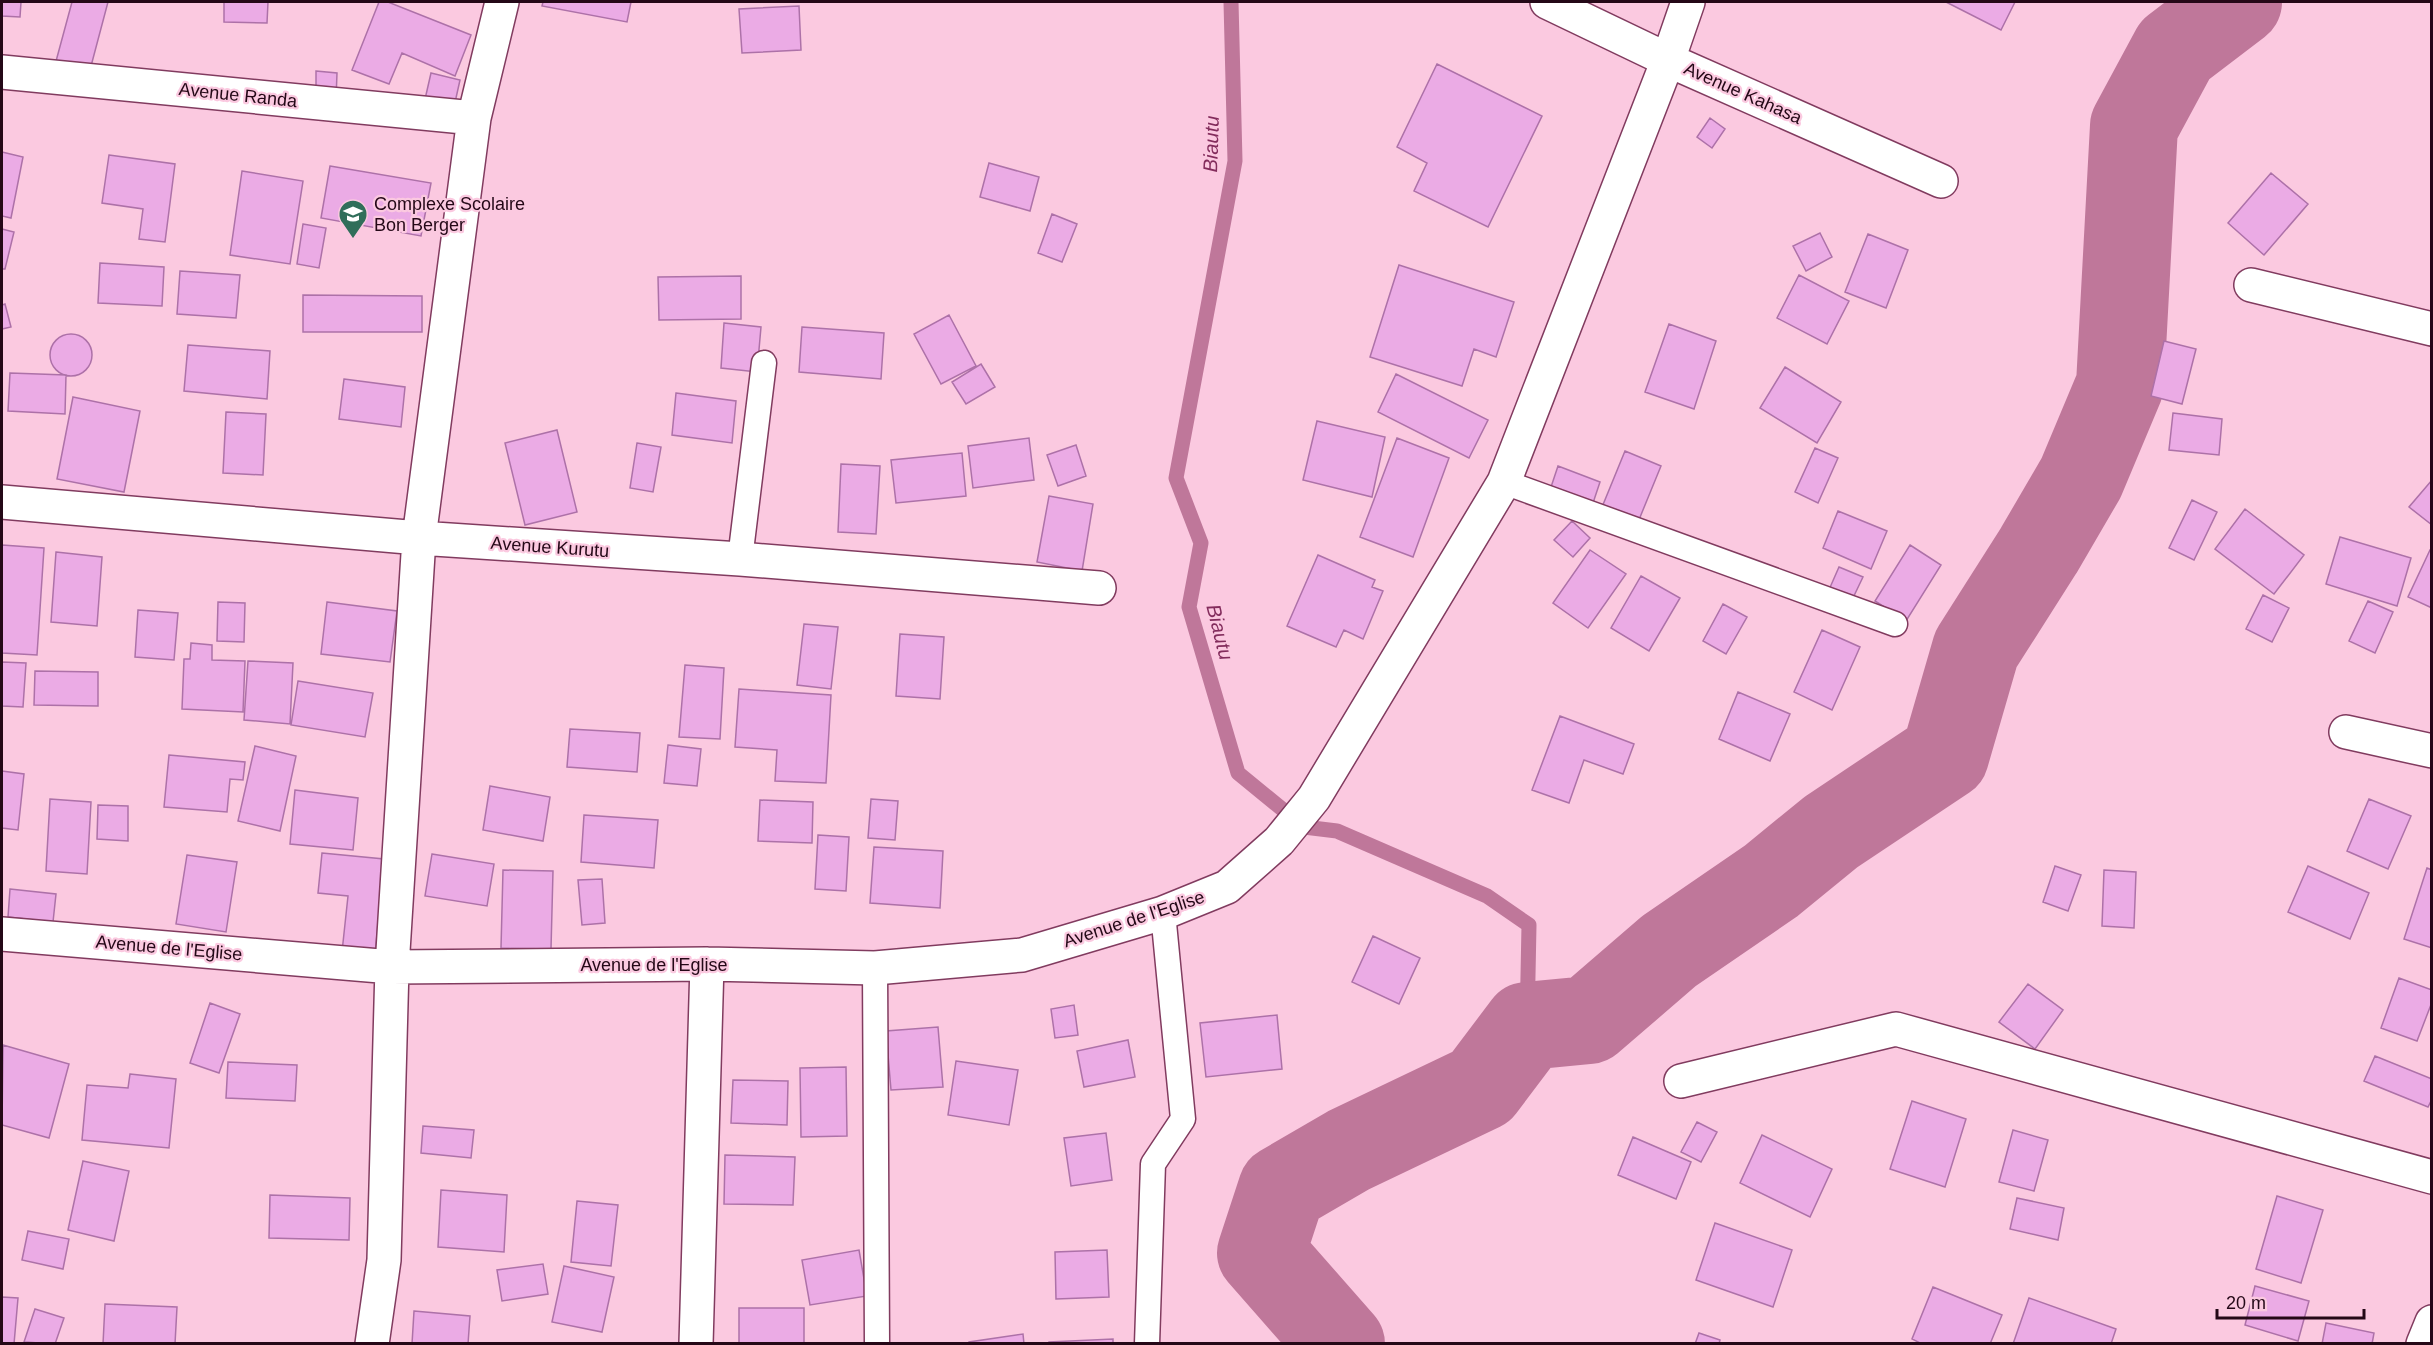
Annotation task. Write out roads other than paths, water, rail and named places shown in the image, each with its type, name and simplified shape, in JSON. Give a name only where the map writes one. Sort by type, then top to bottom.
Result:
[{"type":"street","points":[[372,1344],[384,1260],[392,967],[419,538],[474,118],[502,2]]},
{"type":"street","name":"Avenue Kahasa","points":[[1547,2],[1668,60],[1941,181]]},
{"type":"street","name":"Avenue de l'Eglise","points":[[2,934],[392,967],[707,964],[875,968],[1022,955],[1163,913],[1227,887],[1279,841],[1314,798],[1504,482],[1668,60],[1688,2]]},
{"type":"street","name":"Avenue Randa","points":[[2,72],[474,118]]},
{"type":"street","points":[[2251,285],[2432,329]]},
{"type":"street","name":"Avenue Kurutu","points":[[2,502],[419,538],[740,559],[1099,588]]},
{"type":"street","points":[[2346,732],[2432,751]]},
{"type":"street","points":[[696,1344],[707,964]]},
{"type":"street","points":[[1681,1081],[1896,1029],[2432,1177]]},
{"type":"street","points":[[2423,1344],[2432,1322]]},
{"type":"lane","points":[[740,559],[764,363]]},
{"type":"lane","points":[[1504,482],[1895,624]]},
{"type":"lane","points":[[1147,1344],[1153,1164],[1183,1119],[1163,913]]},
{"type":"lane","points":[[875,968],[877,1344]]},
{"type":"waterway","name":"Biautu","points":[[1231,2],[1235,161],[1176,478],[1201,543],[1189,607],[1238,773],[1304,827],[1337,831],[1487,896],[1529,925],[1527,1026]]},
{"type":"waterway","points":[[1341,1344],[1261,1253],[1282,1189],[1349,1150],[1481,1087],[1527,1026],[1589,1020],[1669,951],[1771,881],[1831,832],[1945,756],[1976,649],[2039,550],[2081,478],[2120,385],[2134,126],[2175,50],[2238,2]]},
{"type":"place","name":"Complexe Scolaire Bon Berger","points":[[353,240]]}]
